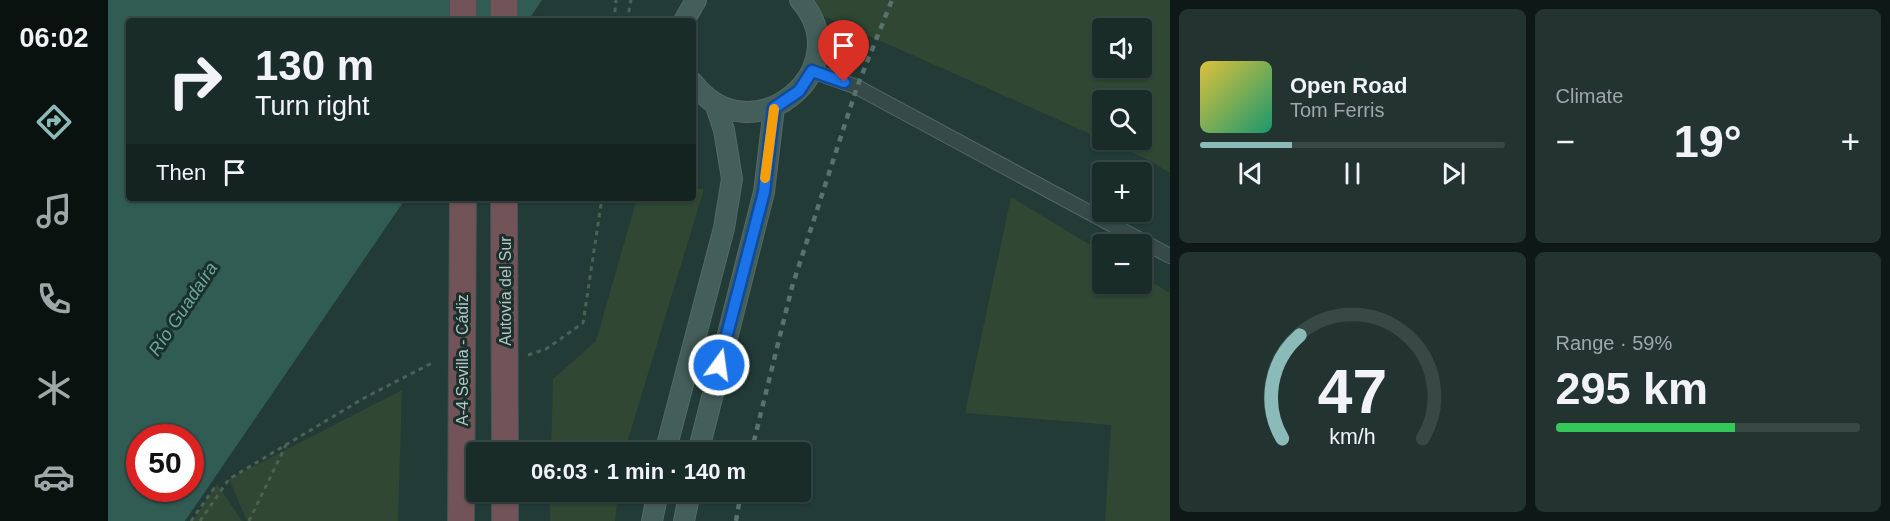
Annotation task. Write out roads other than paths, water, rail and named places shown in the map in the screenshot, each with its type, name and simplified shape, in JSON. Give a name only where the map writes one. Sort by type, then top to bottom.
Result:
[{"type":"highway","points":[[463,0],[463,18]]},
{"type":"highway","points":[[504,0],[504,18]]},
{"type":"highway","name":"A-4 Sevilla - Cádiz","points":[[461,521],[463,201]]},
{"type":"highway","name":"Autovía del Sur","points":[[504,201],[506,442]]},
{"type":"highway","points":[[505,502],[505,521]]},
{"type":"main road","points":[[686,18],[696,0]]},
{"type":"main road","points":[[696,87],[703,96],[728,110],[756,112],[774,108],[799,91],[812,71],[818,51],[815,26],[808,9],[801,0]]},
{"type":"main road","points":[[668,442],[724,228],[732,179],[724,130],[715,103]]},
{"type":"main road","points":[[701,442],[764,192],[774,108]]},
{"type":"main road","points":[[652,521],[656,502]]},
{"type":"main road","points":[[684,521],[688,502]]},
{"type":"street","points":[[812,71],[857,87],[1170,256]]},
{"type":"water","name":"Río Guadaíra","points":[[108,0],[542,0],[530,18],[126,18],[126,201],[404,201],[204,493],[204,424],[126,424],[126,502],[198,502],[185,521],[108,521]]},
{"type":"railway","points":[[754,442],[792,287],[857,87],[892,0]]},
{"type":"railway","points":[[736,521],[739,502]]}]
